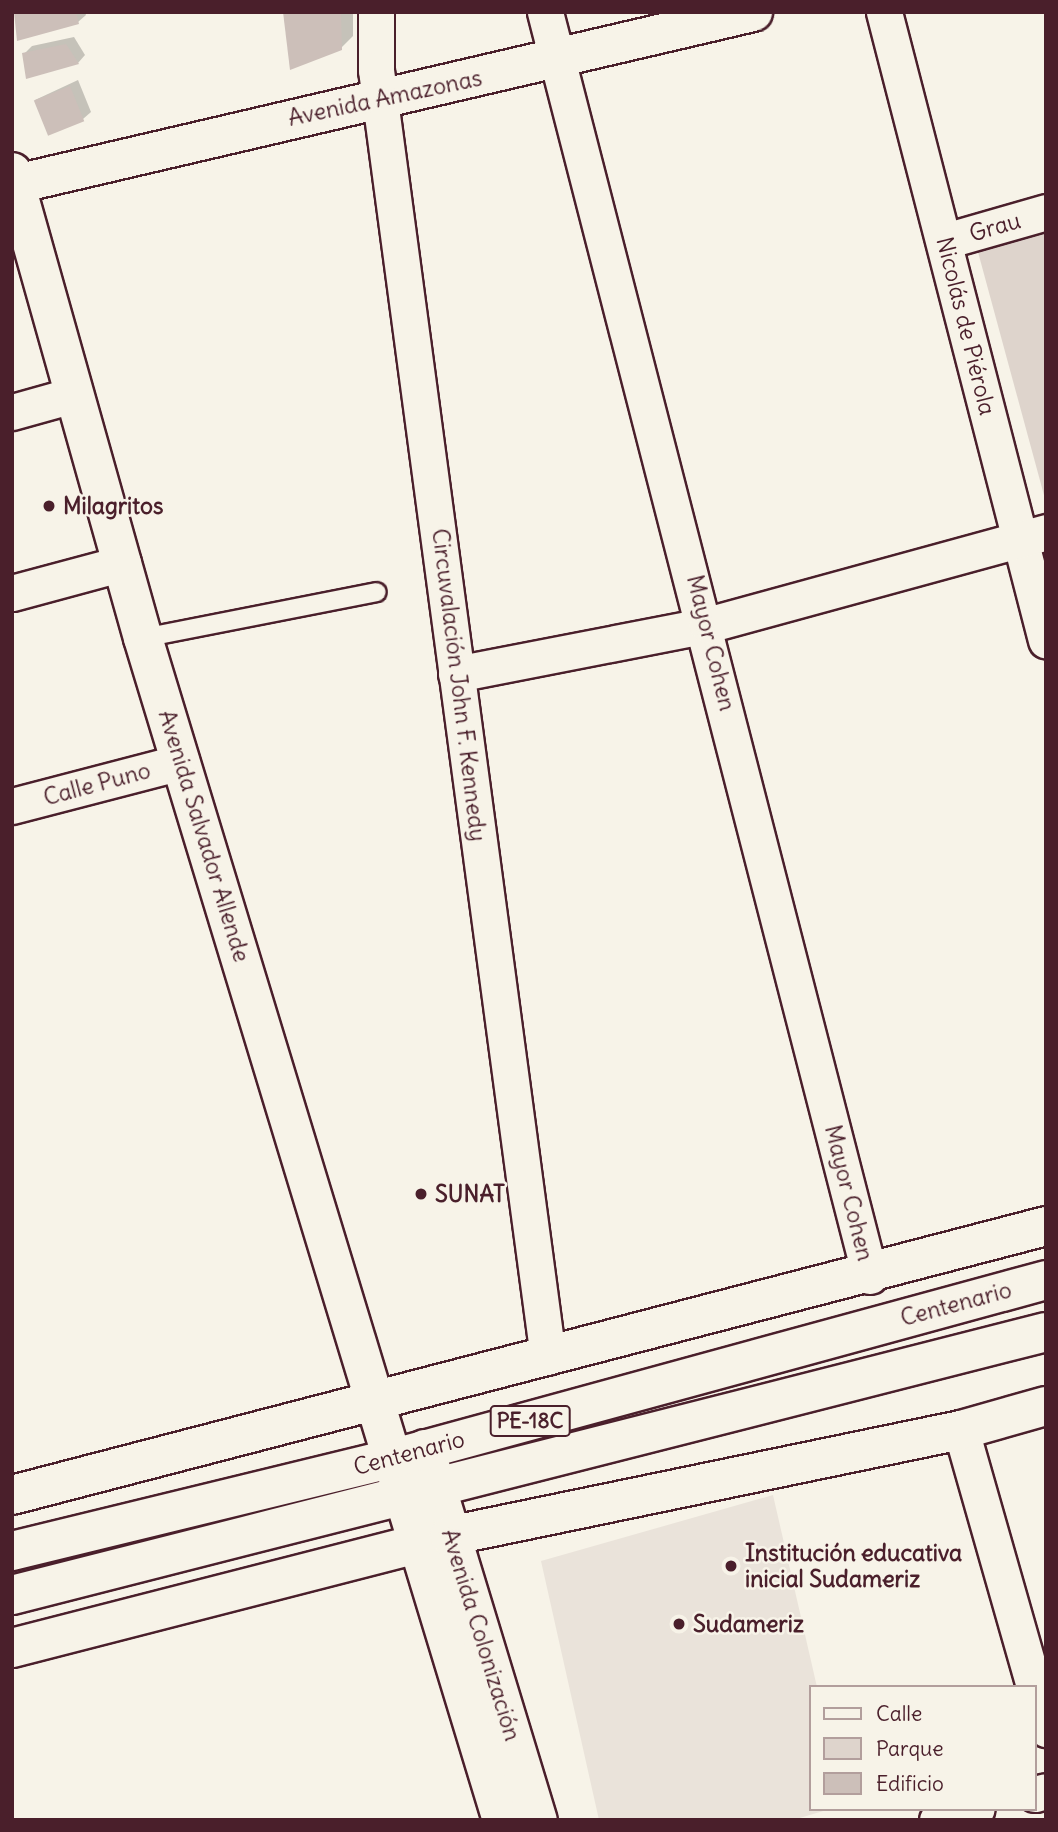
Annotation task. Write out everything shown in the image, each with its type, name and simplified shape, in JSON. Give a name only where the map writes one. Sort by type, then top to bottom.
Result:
[{"type":"main road","name":"Avenida Amazonas","points":[[13,180],[380,97],[555,61],[753,12]]},
{"type":"main road","name":"Avenida Salvador Allende","points":[[13,180],[143,638],[378,1405],[410,1453],[422,1493]]},
{"type":"main road","points":[[12,1495],[378,1405],[548,1357],[870,1276],[1046,1226]]},
{"type":"main road","name":"Centenario","points":[[12,1551],[410,1453],[1046,1280]]},
{"type":"main road","name":"Centenario","points":[[12,1595],[422,1493],[1046,1332]]},
{"type":"main road","points":[[12,1648],[434,1541],[961,1430],[1046,1406]]},
{"type":"main road","name":"Avenida Colonización","points":[[422,1493],[502,1820]]},
{"type":"main road","name":"Avenida Colonización","points":[[434,1541],[538,1820]]},
{"type":"street","name":"Circuvalación John F. Kennedy","points":[[376,12],[380,97],[548,1357]]},
{"type":"street","name":"Mayor Cohen","points":[[545,12],[555,61],[707,625],[870,1276]]},
{"type":"street","name":"Nicolás de Piérola","points":[[884,12],[945,241],[1032,535],[1046,640]]},
{"type":"street","name":"Grau","points":[[945,241],[1046,212]]},
{"type":"street","points":[[12,412],[73,395]]},
{"type":"street","points":[[456,674],[707,625],[1032,535]]},
{"type":"street","points":[[12,593],[123,563]]},
{"type":"street","name":"Calle Puno","points":[[12,806],[181,762]]},
{"type":"street","points":[[961,1430],[1033,1685]]},
{"type":"street","points":[[1037,1699],[1046,1729]]},
{"type":"street","points":[[937,1820],[970,1811]]},
{"type":"lane","points":[[143,638],[377,592]]},
{"type":"shaded area","name":"Sudameriz","points":[[773,1495],[817,1685],[810,1685],[810,1811],[823,1811],[793,1820],[599,1820],[541,1561]]},
{"type":"green space","points":[[1046,232],[1046,499],[1045,499],[978,252]]},
{"type":"building","points":[[14,12],[76,12],[79,24],[17,41]]},
{"type":"building","points":[[283,12],[341,12],[342,50],[290,70]]},
{"type":"building","points":[[66,44],[79,64],[26,79],[22,53]]},
{"type":"building","points":[[70,86],[84,121],[48,136],[34,101]]},
{"type":"place","name":"Milagritos","points":[[49,506]]},
{"type":"place","name":"SUNAT","points":[[421,1194]]},
{"type":"place","name":"Institución educativa inicial Sudameriz","points":[[731,1566]]},
{"type":"place","name":"Sudameriz","points":[[679,1624]]}]
